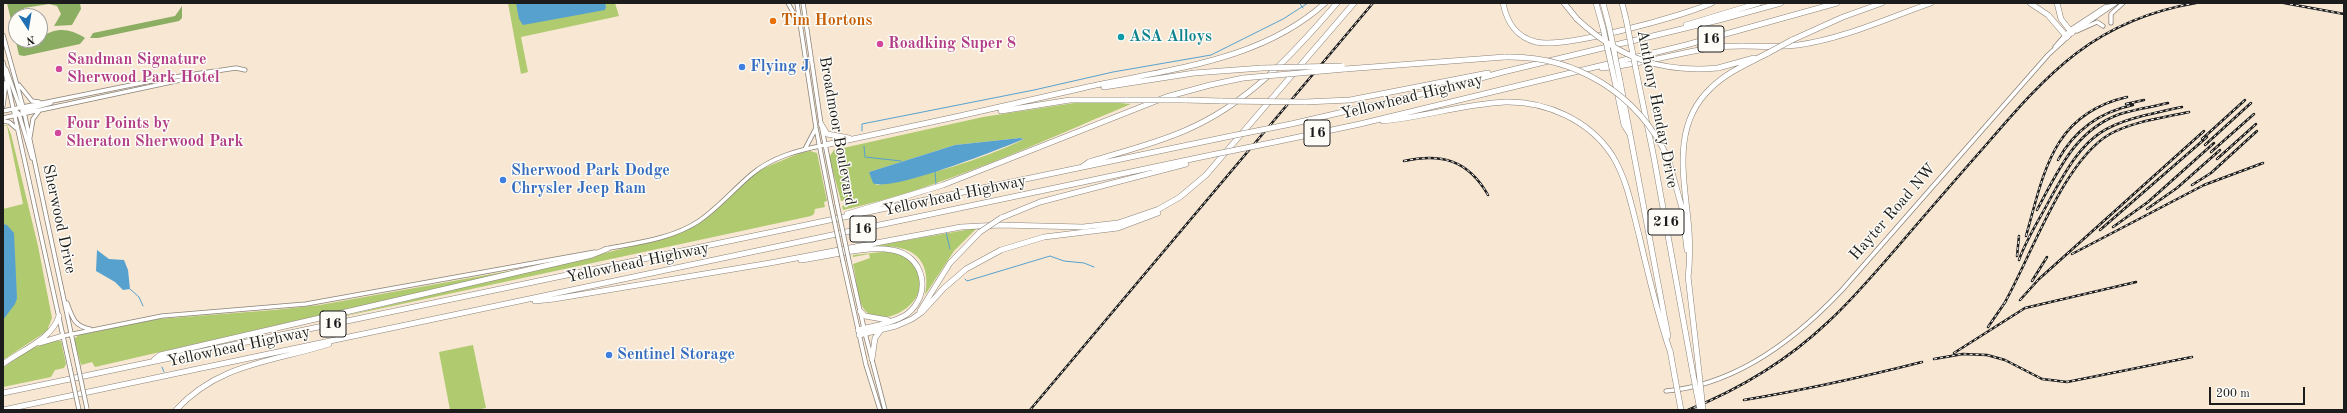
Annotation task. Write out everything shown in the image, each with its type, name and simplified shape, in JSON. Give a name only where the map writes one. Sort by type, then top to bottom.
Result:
[{"type":"highway","points":[[825,145],[959,117],[1242,52],[1265,43],[1293,28],[1325,3]]},
{"type":"highway","points":[[1081,168],[1089,162],[1156,142],[1185,131],[1245,97],[1276,70],[1337,3]]},
{"type":"highway","points":[[862,332],[903,324],[912,319],[922,312],[955,278],[983,259],[1001,250],[1044,237],[1118,228],[1161,212],[1197,184],[1216,164],[1354,3]]},
{"type":"highway","points":[[1503,3],[1509,22],[1517,33],[1537,42],[1548,44],[1649,23],[1712,3]]},
{"type":"highway","points":[[1564,3],[1577,19],[1605,42],[1637,59],[1674,68],[1718,68],[1768,53]]},
{"type":"highway","points":[[1596,3],[1617,82]]},
{"type":"highway","name":"Anthony Henday Drive","points":[[1603,3],[1609,26],[1624,125],[1631,136],[1670,351]]},
{"type":"highway","name":"Anthony Henday Drive","points":[[1622,3],[1654,158],[1700,410]]},
{"type":"highway","points":[[1681,29],[1684,25],[1759,3]]},
{"type":"highway","name":"16","points":[[1681,29],[1781,3]]},
{"type":"highway","name":"Yellowhead Highway","points":[[3,410],[1360,124],[1686,45],[1837,3]]},
{"type":"highway","points":[[1688,278],[1689,232],[1682,149],[1687,125],[1696,105],[1711,87],[1730,73],[1792,40],[1843,17],[1882,3]]},
{"type":"highway","points":[[1583,70],[1616,67],[1723,46],[1788,46],[1807,44],[1931,3]]},
{"type":"highway","points":[[2030,3],[2048,15],[2066,36]]},
{"type":"highway","points":[[2057,3],[2061,19],[2072,32]]},
{"type":"highway","name":"Yellowhead Highway","points":[[3,393],[1291,124],[1422,94],[1502,72],[1681,29]]},
{"type":"highway","points":[[1069,92],[1194,73],[1262,68],[1355,68],[1505,57],[1524,57],[1555,62],[1596,78],[1616,91],[1642,115],[1652,129],[1668,158],[1682,208],[1688,278],[1703,410]]},
{"type":"highway","points":[[829,221],[943,186],[1166,96],[1210,84],[1243,78],[1346,68]]},
{"type":"highway","points":[[959,117],[1070,100],[1305,102],[1350,100],[1478,74],[1502,72]]},
{"type":"highway","points":[[1360,124],[1401,119],[1479,104],[1506,102],[1534,104],[1561,113],[1582,125],[1603,144],[1619,169],[1628,192],[1660,324],[1670,351]]},
{"type":"highway","points":[[821,124],[827,134],[854,139]]},
{"type":"highway","points":[[912,319],[926,302],[950,263],[980,232],[1001,218],[1040,202],[1170,169],[1211,156]]},
{"type":"highway","points":[[514,302],[554,299],[770,263],[961,227],[1000,225],[1083,227],[1118,223],[1144,216],[1180,197]]},
{"type":"highway","points":[[151,362],[160,355],[592,255],[607,249]]},
{"type":"highway","points":[[770,263],[872,249],[893,250],[911,258],[921,273],[922,290],[917,304],[911,310],[893,320],[862,332]]},
{"type":"highway","points":[[860,311],[871,318],[893,320]]},
{"type":"highway","points":[[3,364],[52,330],[59,316]]},
{"type":"highway","points":[[872,359],[875,338],[877,333],[883,329]]},
{"type":"highway","points":[[27,347],[63,336]]},
{"type":"highway","points":[[176,410],[188,397],[230,371],[250,364],[314,349],[353,336]]},
{"type":"highway","name":"216","points":[[1670,351],[1681,410]]},
{"type":"main road","points":[[788,3],[795,12],[802,32]]},
{"type":"main road","name":"Broadmoor Boulevard","points":[[797,3],[819,146],[843,262],[862,332]]},
{"type":"main road","name":"Broadmoor Boulevard","points":[[803,3],[821,124],[860,311],[862,332]]},
{"type":"main road","points":[[2066,36],[2105,7],[2116,3]]},
{"type":"main road","points":[[2111,23],[2111,14],[2123,3]]},
{"type":"main road","points":[[2072,32],[2097,22],[2103,26]]},
{"type":"main road","name":"Sherwood Drive","points":[[3,35],[17,81],[21,111],[30,140],[88,410]]},
{"type":"main road","name":"Hayter Road NW","points":[[1666,391],[1699,384],[1743,367],[1778,346],[1812,320],[1842,290],[2066,36]]},
{"type":"main road","name":"Sherwood Drive","points":[[3,62],[79,410]]},
{"type":"main road","points":[[4,66],[21,111],[30,154],[34,160]]},
{"type":"main road","points":[[3,111],[13,108],[30,112],[236,68],[245,70]]},
{"type":"main road","points":[[3,118],[46,102],[161,79],[218,72]]},
{"type":"main road","points":[[3,106],[6,77]]},
{"type":"main road","points":[[17,81],[24,94],[32,101],[46,102]]},
{"type":"main road","points":[[21,111],[65,99]]},
{"type":"main road","points":[[30,140],[33,119],[40,110]]},
{"type":"main road","points":[[3,122],[9,122],[17,129]]},
{"type":"main road","points":[[804,149],[811,141],[816,128]]},
{"type":"main road","points":[[63,336],[162,316],[306,304],[607,249],[663,236],[699,221],[753,173],[766,164],[804,149],[825,145]]},
{"type":"main road","points":[[62,290],[74,321],[82,327],[93,330]]},
{"type":"main road","points":[[862,332],[872,359],[885,410]]},
{"type":"main road","points":[[862,332],[879,409]]},
{"type":"green space","points":[[7,3],[80,3],[81,9],[72,25],[54,26],[61,14],[57,6],[49,4],[24,8],[8,8]]},
{"type":"green space","points":[[508,3],[615,3],[619,16],[521,37],[528,72],[521,74]]},
{"type":"green space","points":[[182,6],[182,18],[179,21],[98,38],[90,38],[93,33],[175,16]]},
{"type":"green space","points":[[62,30],[68,31],[85,38],[80,44],[24,56],[19,55],[17,48],[48,48],[48,33],[52,32]]},
{"type":"green space","points":[[1109,102],[1131,104],[1025,149],[953,177],[917,190],[843,210],[842,206],[856,202],[854,199],[841,201],[829,157],[834,150],[983,117],[1074,103]],"holes":[[[1020,138],[1024,139],[1008,147],[971,161],[895,182],[877,185],[869,172],[955,145]]]},
{"type":"green space","points":[[3,125],[7,125],[11,134],[38,246],[52,318],[48,328],[50,329],[3,360],[3,209],[23,204],[7,126]]},
{"type":"green space","points":[[810,151],[817,153],[827,201],[824,202],[825,207],[815,209],[814,214],[811,216],[332,319],[653,241],[684,230],[726,200],[759,170],[800,153]]},
{"type":"green space","points":[[977,228],[954,251],[925,295],[925,270],[918,258],[905,249],[895,247],[868,247]]},
{"type":"green space","points":[[891,252],[903,256],[914,266],[920,279],[919,291],[913,302],[892,316],[880,317],[870,314],[862,306],[853,264],[870,258],[869,254],[853,257],[853,255]]},
{"type":"green space","points":[[520,269],[95,367],[92,362],[81,365],[74,339],[79,335],[158,319],[320,305]]},
{"type":"green space","points":[[54,340],[61,341],[66,364],[64,368],[55,370],[51,377],[3,387],[3,368],[28,350]]},
{"type":"green space","points":[[473,345],[486,408],[475,410],[450,410],[439,352]]},
{"type":"water","points":[[516,3],[605,3],[606,7],[605,10],[523,25],[519,19]]},
{"type":"water","points":[[1020,138],[1024,139],[947,168],[901,182],[883,184],[873,183],[869,172],[955,145]]},
{"type":"water","points":[[3,224],[7,225],[14,233],[17,298],[15,304],[3,320]]},
{"type":"water","points":[[97,250],[109,259],[124,260],[128,270],[130,289],[123,290],[115,282],[96,271]]},
{"type":"waterway","points":[[862,131],[862,124],[1034,90],[1113,72],[1211,55],[1283,19],[1308,3]]},
{"type":"waterway","points":[[1300,4],[1303,8]]},
{"type":"waterway","points":[[864,146],[865,157],[901,161]]},
{"type":"waterway","points":[[935,171],[936,185]]},
{"type":"waterway","points":[[946,232],[950,249]]},
{"type":"waterway","points":[[965,279],[967,281],[1050,256],[1064,261],[1084,263],[1094,267]]},
{"type":"waterway","points":[[130,289],[139,297],[143,306]]},
{"type":"waterway","points":[[162,367],[164,372]]},
{"type":"railway","points":[[1030,410],[1373,3]]},
{"type":"railway","points":[[1688,410],[1726,393],[1762,373],[1796,349],[1828,322],[1870,278],[2031,94],[2077,53],[2102,36],[2129,22],[2161,11],[2196,3]]},
{"type":"railway","points":[[2284,3],[2344,14]]},
{"type":"railway","points":[[2026,236],[2046,169],[2055,149],[2067,132],[2082,117],[2102,105],[2127,97]]},
{"type":"railway","points":[[2126,104],[2144,100]]},
{"type":"railway","points":[[2202,139],[2245,100]]},
{"type":"railway","points":[[2037,210],[2052,181],[2070,153],[2091,130],[2104,121],[2120,114],[2168,103]]},
{"type":"railway","points":[[2205,145],[2251,103]]},
{"type":"railway","points":[[2058,160],[2072,140],[2089,124],[2110,112],[2133,105]]},
{"type":"railway","points":[[2019,260],[2029,238],[2063,176],[2075,157],[2088,143],[2100,133],[2133,118],[2182,107]]},
{"type":"railway","points":[[2004,304],[2063,187],[2077,165],[2093,147],[2110,134],[2129,126],[2149,120],[2189,112]]},
{"type":"railway","points":[[2211,152],[2254,114]]},
{"type":"railway","points":[[2217,159],[2256,124]]},
{"type":"railway","points":[[2020,300],[2039,279],[2204,131]]},
{"type":"railway","points":[[2192,185],[2211,173],[2257,131]]},
{"type":"railway","points":[[2100,230],[2207,137]]},
{"type":"railway","points":[[2113,227],[2148,202],[2214,143]]},
{"type":"railway","points":[[2147,209],[2177,188],[2220,150]]},
{"type":"railway","points":[[1404,161],[1430,158],[1453,162],[1472,174],[1488,195]]},
{"type":"railway","points":[[2072,254],[2204,185],[2263,163]]},
{"type":"railway","points":[[2017,256],[2019,236]]},
{"type":"railway","points":[[2032,281],[2047,257]]},
{"type":"railway","points":[[1954,353],[2025,308],[2136,282]]},
{"type":"railway","points":[[1988,327],[2006,301]]},
{"type":"railway","points":[[1934,359],[1963,354],[1987,355],[2005,360],[2042,379],[2067,382],[2192,357]]},
{"type":"railway","points":[[1744,400],[1833,383],[1922,362]]},
{"type":"place","name":"Tim Hortons","points":[[773,21]]},
{"type":"place","name":"ASA Alloys","points":[[1121,37]]},
{"type":"place","name":"Roadking Super 8","points":[[880,44]]},
{"type":"place","name":"Flying J","points":[[742,67]]},
{"type":"place","name":"Sandman Signature Sherwood Park Hotel","points":[[59,69]]},
{"type":"place","name":"Four Points by Sheraton Sherwood Park","points":[[58,133]]},
{"type":"place","name":"Sherwood Park Dodge Chrysler Jeep Ram","points":[[503,180]]},
{"type":"place","name":"Sentinel Storage","points":[[609,355]]}]
